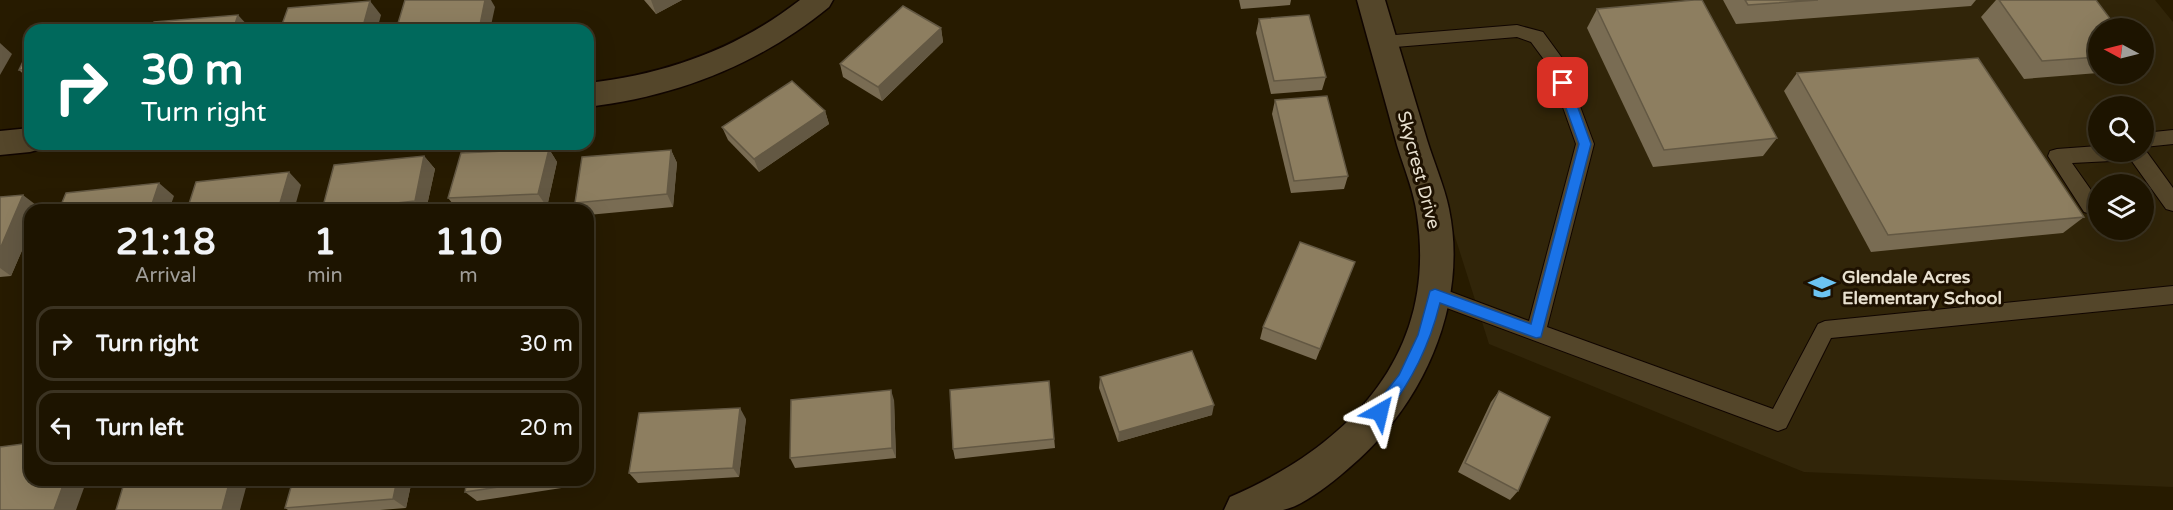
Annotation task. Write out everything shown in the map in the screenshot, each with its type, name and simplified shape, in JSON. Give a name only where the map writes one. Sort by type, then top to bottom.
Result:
[{"type":"street","points":[[594,94],[652,85],[687,75],[728,59],[798,19],[819,0]]},
{"type":"street","name":"Skycrest Drive","points":[[1243,510],[1286,491],[1327,464],[1368,428],[1404,380],[1425,335],[1435,295],[1438,256],[1434,217],[1371,0]]},
{"type":"street","points":[[0,143],[24,141]]},
{"type":"lane","points":[[1383,42],[1517,31],[1537,37],[1556,63],[1585,144],[1536,332]]},
{"type":"lane","points":[[2154,139],[2173,137]]},
{"type":"lane","points":[[2088,154],[2057,156],[2088,202]]},
{"type":"lane","points":[[2143,162],[2173,203]]},
{"type":"lane","points":[[1435,295],[1778,422],[1825,330],[2173,296]]},
{"type":"shaded area","name":"Glendale Acres Elementary School","points":[[1380,0],[2155,0],[2173,22],[2173,487],[1804,472],[1489,344]]},
{"type":"building","points":[[405,0],[485,0],[480,24],[398,24]]},
{"type":"building","points":[[1702,0],[1777,138],[1664,150],[1597,9]]},
{"type":"building","points":[[1745,0],[1818,0],[1748,5]]},
{"type":"building","points":[[1999,0],[2096,0],[2110,18],[2088,18],[2088,58],[2042,61]]},
{"type":"building","points":[[370,1],[364,24],[282,24],[288,8]]},
{"type":"building","points":[[903,6],[941,28],[878,87],[840,64]]},
{"type":"building","points":[[238,15],[235,24],[153,24],[154,22]]},
{"type":"building","points":[[1309,15],[1326,77],[1274,81],[1259,19]]},
{"type":"building","points":[[1978,58],[2084,217],[1888,235],[1797,73]]},
{"type":"building","points":[[24,60],[24,70],[19,70]]},
{"type":"building","points":[[792,81],[825,111],[754,159],[722,127]]},
{"type":"building","points":[[1327,96],[1348,176],[1294,181],[1275,100]]},
{"type":"building","points":[[549,150],[538,194],[448,198],[461,153]]},
{"type":"building","points":[[671,150],[667,194],[575,203],[582,157]]},
{"type":"building","points":[[424,156],[415,201],[387,204],[324,204],[334,165]]},
{"type":"building","points":[[289,172],[280,204],[189,204],[196,182]]},
{"type":"building","points":[[159,183],[152,204],[61,204],[66,193]]},
{"type":"building","points":[[23,195],[0,249],[0,197]]},
{"type":"building","points":[[1300,242],[1355,262],[1320,349],[1263,327]]},
{"type":"building","points":[[1192,351],[1214,405],[1119,432],[1100,377]]},
{"type":"building","points":[[1049,381],[1054,439],[953,449],[950,390]]},
{"type":"building","points":[[891,390],[892,448],[790,458],[791,400]]},
{"type":"building","points":[[1499,391],[1550,417],[1518,491],[1465,463]]},
{"type":"building","points":[[740,408],[733,468],[629,473],[639,413]]},
{"type":"building","points":[[24,444],[24,486],[63,486],[54,510],[0,510],[0,447]]},
{"type":"building","points":[[123,486],[228,486],[222,510],[116,510]]},
{"type":"building","points":[[291,486],[396,486],[393,499],[285,508]]},
{"type":"building","points":[[466,486],[505,486],[465,492]]},
{"type":"place","name":"Glendale Acres Elementary School","points":[[1822,287]]},
{"type":"route","points":[[1380,412],[1404,380],[1425,335],[1435,295],[1536,332],[1585,144],[1563,83]]}]
